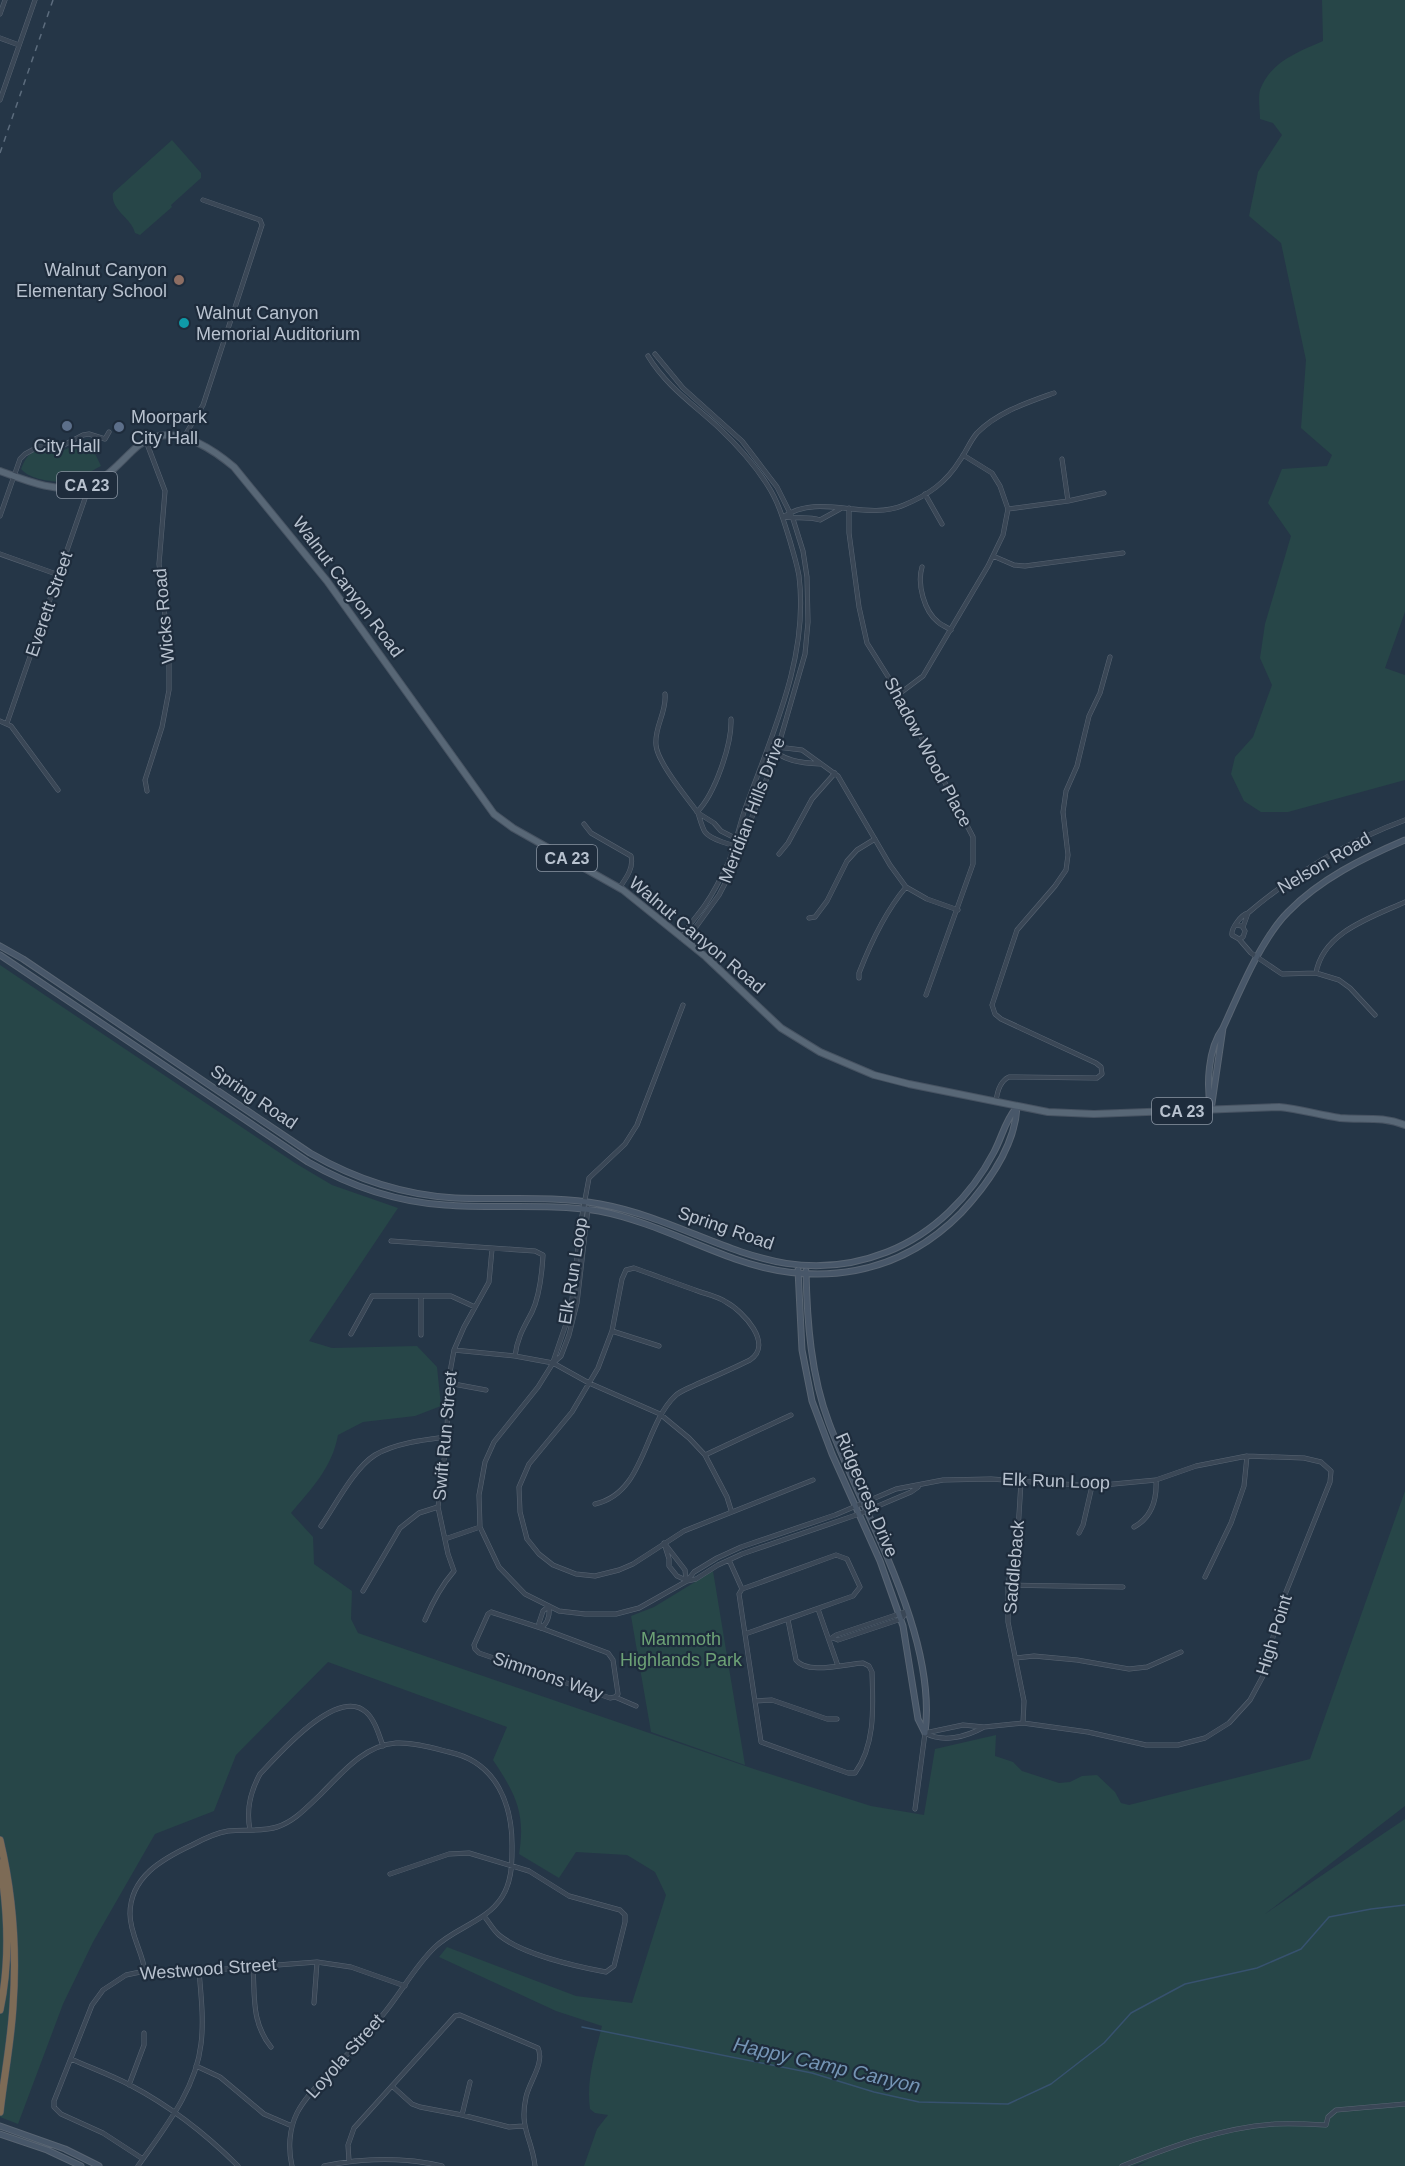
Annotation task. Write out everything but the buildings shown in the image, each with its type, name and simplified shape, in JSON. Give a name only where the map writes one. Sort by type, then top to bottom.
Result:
[{"type":"highway","points":[[0,1840],[9,1880],[15,1981],[0,2112]]},
{"type":"highway","points":[[0,1863],[5,1898],[6,1936],[0,2010]]},
{"type":"main road","name":"Walnut Canyon Road","points":[[146,441],[160,435],[173,435],[206,448],[234,467],[351,613],[494,814],[513,828],[619,888],[735,984],[769,1017],[808,1046],[856,1068],[889,1079],[1017,1107],[1072,1114],[1280,1107],[1317,1115],[1382,1119],[1405,1125]]},
{"type":"main road","name":"CA 23","points":[[0,471],[37,484],[59,488],[90,484],[110,472],[146,441]]},
{"type":"main road","points":[[1211,1110],[1208,1096],[1211,1064],[1218,1035],[1278,924],[1308,894],[1340,872],[1405,840]]},
{"type":"main road","name":"Spring Road","points":[[0,946],[32,965],[310,1153],[347,1173],[388,1187],[429,1195],[586,1202],[640,1214],[751,1256],[798,1265],[829,1266],[855,1263],[888,1252],[917,1238],[941,1220],[966,1195],[987,1164],[1008,1117],[1017,1107]]},
{"type":"main road","name":"Spring Road","points":[[0,955],[308,1162],[342,1180],[382,1194],[422,1203],[586,1210],[638,1222],[751,1264],[798,1273],[840,1274],[868,1269],[905,1256],[930,1239],[969,1204],[991,1173],[1014,1127],[1017,1107]]},
{"type":"main road","name":"Ridgecrest Drive","points":[[798,1265],[802,1350],[812,1401],[832,1454],[880,1561],[899,1616],[913,1678],[918,1719],[925,1733]]},
{"type":"main road","name":"Ridgecrest Drive","points":[[806,1266],[808,1322],[814,1368],[828,1421],[908,1611],[922,1665],[927,1718],[925,1733]]},
{"type":"main road","points":[[0,2126],[65,2149],[99,2166]]},
{"type":"main road","points":[[0,2134],[81,2166]]},
{"type":"street","points":[[0,14],[5,0]]},
{"type":"street","points":[[0,100],[35,0]]},
{"type":"street","points":[[0,38],[19,45]]},
{"type":"street","points":[[183,438],[206,398],[262,222],[203,200]]},
{"type":"street","name":"Meridian Hills Drive","points":[[656,354],[682,388],[732,430],[763,466],[777,487],[793,519],[803,551],[807,576],[808,622],[805,654],[776,754],[742,846],[719,895],[693,931],[682,939]]},
{"type":"street","name":"Meridian Hills Drive","points":[[648,356],[657,371],[688,403],[744,454],[768,486],[783,517],[798,574],[801,620],[792,672],[769,746],[744,811],[737,839],[705,906],[686,929],[682,939]]},
{"type":"street","points":[[783,517],[793,519],[807,517],[820,520],[840,509],[849,507],[880,511],[902,506],[947,480],[976,435],[997,416],[1054,393]]},
{"type":"street","points":[[726,436],[732,430]]},
{"type":"street","points":[[0,516],[20,459],[30,450],[38,447],[60,447],[89,434],[105,439],[109,432]]},
{"type":"street","name":"Wicks Road","points":[[146,441],[165,491],[159,564],[169,652],[169,690],[162,727],[145,780],[147,791]]},
{"type":"street","points":[[900,694],[922,676],[951,630],[1003,535],[1008,508],[1000,486],[992,473],[963,455]]},
{"type":"street","points":[[1062,459],[1068,501]]},
{"type":"street","name":"Everett Street","points":[[7,723],[90,484]]},
{"type":"street","points":[[1008,508],[1068,501],[1104,493]]},
{"type":"street","points":[[925,494],[942,525]]},
{"type":"street","points":[[783,517],[813,507],[840,509]]},
{"type":"street","points":[[826,507],[827,516]]},
{"type":"street","name":"Shadow Wood Place","points":[[849,507],[849,533],[859,607],[867,643],[900,694],[973,837],[973,864],[926,995]]},
{"type":"street","points":[[993,556],[1014,565],[1025,566],[1123,553]]},
{"type":"street","points":[[0,554],[58,575]]},
{"type":"street","points":[[922,567],[920,573],[927,610],[937,622],[951,630]]},
{"type":"street","points":[[996,1102],[1003,1080],[1009,1077],[1096,1078],[1102,1074],[1101,1067],[1096,1063],[1001,1019],[995,1014],[992,1005],[1017,930],[1066,870],[1068,855],[1063,812],[1065,791],[1077,766],[1089,716],[1100,693],[1110,657]]},
{"type":"street","points":[[664,694],[666,704],[659,725],[656,745],[659,757],[698,813],[705,832],[712,838],[734,847],[742,846],[737,839],[721,831],[714,823],[698,813]]},
{"type":"street","points":[[698,813],[712,790],[728,744],[731,719]]},
{"type":"street","points":[[0,721],[11,726],[58,790]]},
{"type":"street","points":[[769,746],[802,750],[834,773],[842,780],[890,865],[906,887],[927,899],[958,910]]},
{"type":"street","points":[[769,746],[776,754],[804,763],[821,764]]},
{"type":"street","points":[[804,763],[807,758],[806,753]]},
{"type":"street","points":[[779,854],[788,843],[812,799],[834,773]]},
{"type":"street","name":"Nelson Road","points":[[1236,926],[1245,914],[1285,883],[1332,855],[1405,820]]},
{"type":"street","points":[[705,832],[708,823],[714,823]]},
{"type":"street","points":[[584,824],[591,833],[631,856],[633,862],[619,888]]},
{"type":"street","points":[[809,918],[815,917],[826,901],[847,861],[857,850],[875,839]]},
{"type":"street","points":[[859,978],[866,955],[880,925],[891,905],[906,887]]},
{"type":"street","points":[[1316,974],[1322,956],[1336,937],[1358,923],[1405,902]]},
{"type":"street","points":[[1239,939],[1244,936],[1243,927],[1248,913]]},
{"type":"street","points":[[1243,927],[1232,928],[1232,935],[1258,958],[1282,974],[1316,974],[1339,980],[1350,988],[1375,1015]]},
{"type":"street","name":"Elk Run Loop","points":[[683,1005],[637,1125],[625,1144],[589,1178],[569,1312],[553,1363],[538,1387],[494,1442],[485,1462],[479,1494],[480,1527],[499,1567],[525,1594],[559,1611],[616,1614],[639,1608],[729,1560],[859,1514],[911,1492],[919,1486]]},
{"type":"street","points":[[391,1241],[492,1250],[535,1251],[543,1255],[536,1300],[517,1342],[515,1356]]},
{"type":"street","name":"Swift Run Street","points":[[425,1620],[433,1599],[454,1571],[438,1508],[447,1437],[448,1383],[454,1350],[489,1282],[492,1250]]},
{"type":"street","points":[[595,1504],[606,1502],[628,1481],[639,1466],[660,1414],[676,1394],[756,1356],[759,1350],[758,1338],[750,1325],[738,1311],[726,1302],[634,1268],[626,1270],[622,1279],[612,1331],[598,1368],[572,1412],[529,1464],[519,1487],[520,1512],[527,1539],[554,1565],[576,1574],[595,1576],[633,1564],[684,1531],[813,1480]]},
{"type":"street","points":[[351,1334],[372,1296],[451,1296],[475,1307]]},
{"type":"street","points":[[421,1297],[421,1335]]},
{"type":"street","points":[[612,1331],[659,1347]]},
{"type":"street","points":[[454,1350],[515,1356],[553,1363],[589,1383],[660,1414],[705,1455],[727,1497],[731,1511]]},
{"type":"street","points":[[448,1383],[486,1390]]},
{"type":"street","points":[[705,1455],[791,1415]]},
{"type":"street","points":[[321,1526],[360,1468],[373,1456],[399,1446],[447,1437]]},
{"type":"street","points":[[1205,1577],[1231,1523],[1244,1486],[1247,1456]]},
{"type":"street","name":"Elk Run Loop","points":[[687,1581],[694,1572],[741,1547],[835,1515],[896,1489],[943,1480],[967,1479],[1092,1486],[1156,1480],[1196,1466],[1247,1456],[1304,1458],[1321,1462],[1328,1467],[1330,1472]]},
{"type":"street","name":"High Point","points":[[925,1733],[966,1726],[984,1727],[1023,1723],[1088,1732],[1146,1745],[1178,1745],[1205,1738],[1229,1723],[1251,1700],[1263,1676],[1282,1602],[1330,1482],[1330,1472]]},
{"type":"street","points":[[1134,1527],[1145,1521],[1151,1509],[1156,1494],[1156,1480]]},
{"type":"street","name":"Saddleback","points":[[1021,1482],[1018,1531],[1008,1585],[1008,1622],[1024,1701],[1023,1723]]},
{"type":"street","points":[[1079,1533],[1083,1526],[1092,1486]]},
{"type":"street","points":[[363,1591],[400,1528],[419,1513],[438,1508]]},
{"type":"street","points":[[445,1539],[480,1527]]},
{"type":"street","points":[[664,1544],[669,1566],[677,1576],[687,1581]]},
{"type":"street","points":[[664,1544],[672,1551],[685,1570],[687,1581]]},
{"type":"street","points":[[745,1634],[853,1596],[860,1587],[847,1559],[836,1555],[742,1589],[739,1594],[761,1742],[848,1773],[855,1773],[868,1747],[873,1716],[872,1672],[867,1664],[813,1668],[799,1664],[796,1660],[788,1620]]},
{"type":"street","points":[[729,1560],[742,1589]]},
{"type":"street","points":[[1008,1585],[1123,1587]]},
{"type":"street","points":[[541,1628],[539,1623],[543,1611],[549,1606]]},
{"type":"street","points":[[818,1609],[831,1639],[838,1666]]},
{"type":"street","points":[[831,1639],[836,1635],[899,1616],[908,1611]]},
{"type":"street","name":"Simmons Way","points":[[491,1612],[541,1628],[611,1656],[618,1694],[610,1698],[475,1650],[474,1645],[491,1612]]},
{"type":"street","points":[[1015,1658],[1034,1656],[1077,1660],[1129,1669],[1147,1667],[1181,1652]]},
{"type":"street","points":[[615,1697],[636,1706]]},
{"type":"street","points":[[755,1701],[772,1700],[826,1719],[837,1719]]},
{"type":"street","points":[[145,1971],[131,1927],[130,1912],[133,1897],[141,1879],[167,1857],[222,1832],[250,1830],[276,1828],[296,1818],[360,1758],[384,1746],[365,1710],[352,1707],[324,1714],[260,1774],[249,1804],[250,1830]]},
{"type":"street","points":[[966,1726],[968,1733]]},
{"type":"street","name":"High Point","points":[[925,1733],[936,1739],[963,1736],[984,1727]]},
{"type":"street","name":"Ridgecrest Drive","points":[[915,1809],[925,1733]]},
{"type":"street","name":"Loyola Street","points":[[292,2166],[290,2151],[292,2126],[298,2111],[309,2095],[373,2026],[422,1962],[440,1943],[484,1916],[502,1897],[512,1866],[512,1826],[508,1806],[496,1781],[483,1767],[454,1753],[396,1743],[384,1746]]},
{"type":"street","points":[[390,1874],[449,1854],[469,1853],[538,1875],[569,1896],[620,1910],[625,1915],[625,1922],[614,1966],[606,1972],[545,1957],[510,1942],[497,1933],[484,1916]]},
{"type":"street","points":[[314,2003],[317,1962]]},
{"type":"street","name":"Westwood Street","points":[[143,2159],[103,2133],[61,2114],[54,2107],[54,2101],[86,2018],[98,1996],[111,1984],[126,1975],[145,1971],[199,1971],[317,1962],[351,1967],[405,1986]]},
{"type":"street","points":[[253,1967],[257,2023],[263,2037],[271,2047]]},
{"type":"street","points":[[138,2166],[187,2090],[196,2066],[202,2038],[199,1971]]},
{"type":"street","points":[[349,2161],[348,2145],[354,2128],[455,2016],[467,2016],[534,2045],[540,2053],[540,2059],[527,2093],[523,2126],[535,2166]]},
{"type":"street","points":[[129,2085],[144,2044],[144,2032]]},
{"type":"street","points":[[71,2059],[129,2085],[174,2111],[238,2166]]},
{"type":"street","points":[[196,2066],[220,2077],[264,2114],[292,2126]]},
{"type":"street","points":[[462,2115],[470,2082]]},
{"type":"street","points":[[392,2086],[412,2104],[420,2107],[509,2127],[523,2126]]},
{"type":"street","points":[[1122,2166],[1222,2133],[1275,2124],[1326,2125],[1328,2117],[1336,2110],[1405,2104]]},
{"type":"street","points":[[324,2166],[349,2161],[399,2160],[442,2166]]},
{"type":"green space","points":[[1322,0],[1405,0],[1405,612],[1385,668],[1405,675],[1405,780],[1288,812],[1261,812],[1244,801],[1231,774],[1235,757],[1253,737],[1272,685],[1260,658],[1265,624],[1291,536],[1268,503],[1282,469],[1327,466],[1332,455],[1301,428],[1306,360],[1281,243],[1249,216],[1258,172],[1282,135],[1273,123],[1260,119],[1260,90],[1278,65],[1323,41]]},
{"type":"green space","points":[[172,140],[201,173],[201,178],[140,235],[135,233],[118,209],[113,193]]},
{"type":"green space","points":[[88,439],[101,466],[81,477],[57,482],[30,476],[21,469],[25,460],[34,452],[61,451]]},
{"type":"green space","points":[[0,965],[295,1163],[332,1185],[398,1208],[309,1341],[332,1348],[417,1346],[437,1367],[441,1406],[415,1416],[363,1422],[338,1435],[326,1468],[291,1513],[313,1537],[314,1564],[352,1591],[351,1619],[358,1633],[754,1769],[871,1806],[924,1815],[935,1749],[996,1735],[995,1756],[1013,1762],[1022,1771],[1059,1783],[1070,1782],[1082,1776],[1097,1775],[1115,1792],[1121,1803],[1129,1805],[1310,1759],[1405,1491],[1405,1806],[1265,1914],[1405,1819],[1405,2166],[1137,2166],[1150,2160],[1132,2166],[584,2166],[597,2129],[608,2115],[595,2113],[590,2109],[589,2098],[592,2067],[602,2026],[556,2011],[439,1957],[447,1947],[576,1996],[632,2003],[666,1895],[655,1872],[627,1855],[576,1852],[559,1878],[519,1854],[521,1827],[517,1804],[493,1760],[507,1727],[328,1662],[236,1755],[214,1811],[155,1834],[93,1942],[63,2004],[18,2124],[0,2117]]},
{"type":"green space","name":"Mammoth Highlands Park","points":[[713,1571],[745,1765],[651,1732],[631,1616],[654,1607]]},
{"type":"waterway","name":"Happy Camp Canyon","points":[[582,2027],[812,2073],[874,2092],[919,2102],[1008,2104],[1051,2084],[1104,2043],[1131,2013],[1185,1984],[1257,1968],[1301,1949],[1329,1917],[1405,1905]]},
{"type":"railway","points":[[0,153],[53,0]]},
{"type":"place","name":"Walnut Canyon Elementary School","points":[[179,280]]},
{"type":"place","name":"Walnut Canyon Memorial Auditorium","points":[[184,323]]},
{"type":"place","name":"City Hall","points":[[67,426]]},
{"type":"place","name":"Moorpark City Hall","points":[[119,427]]}]
